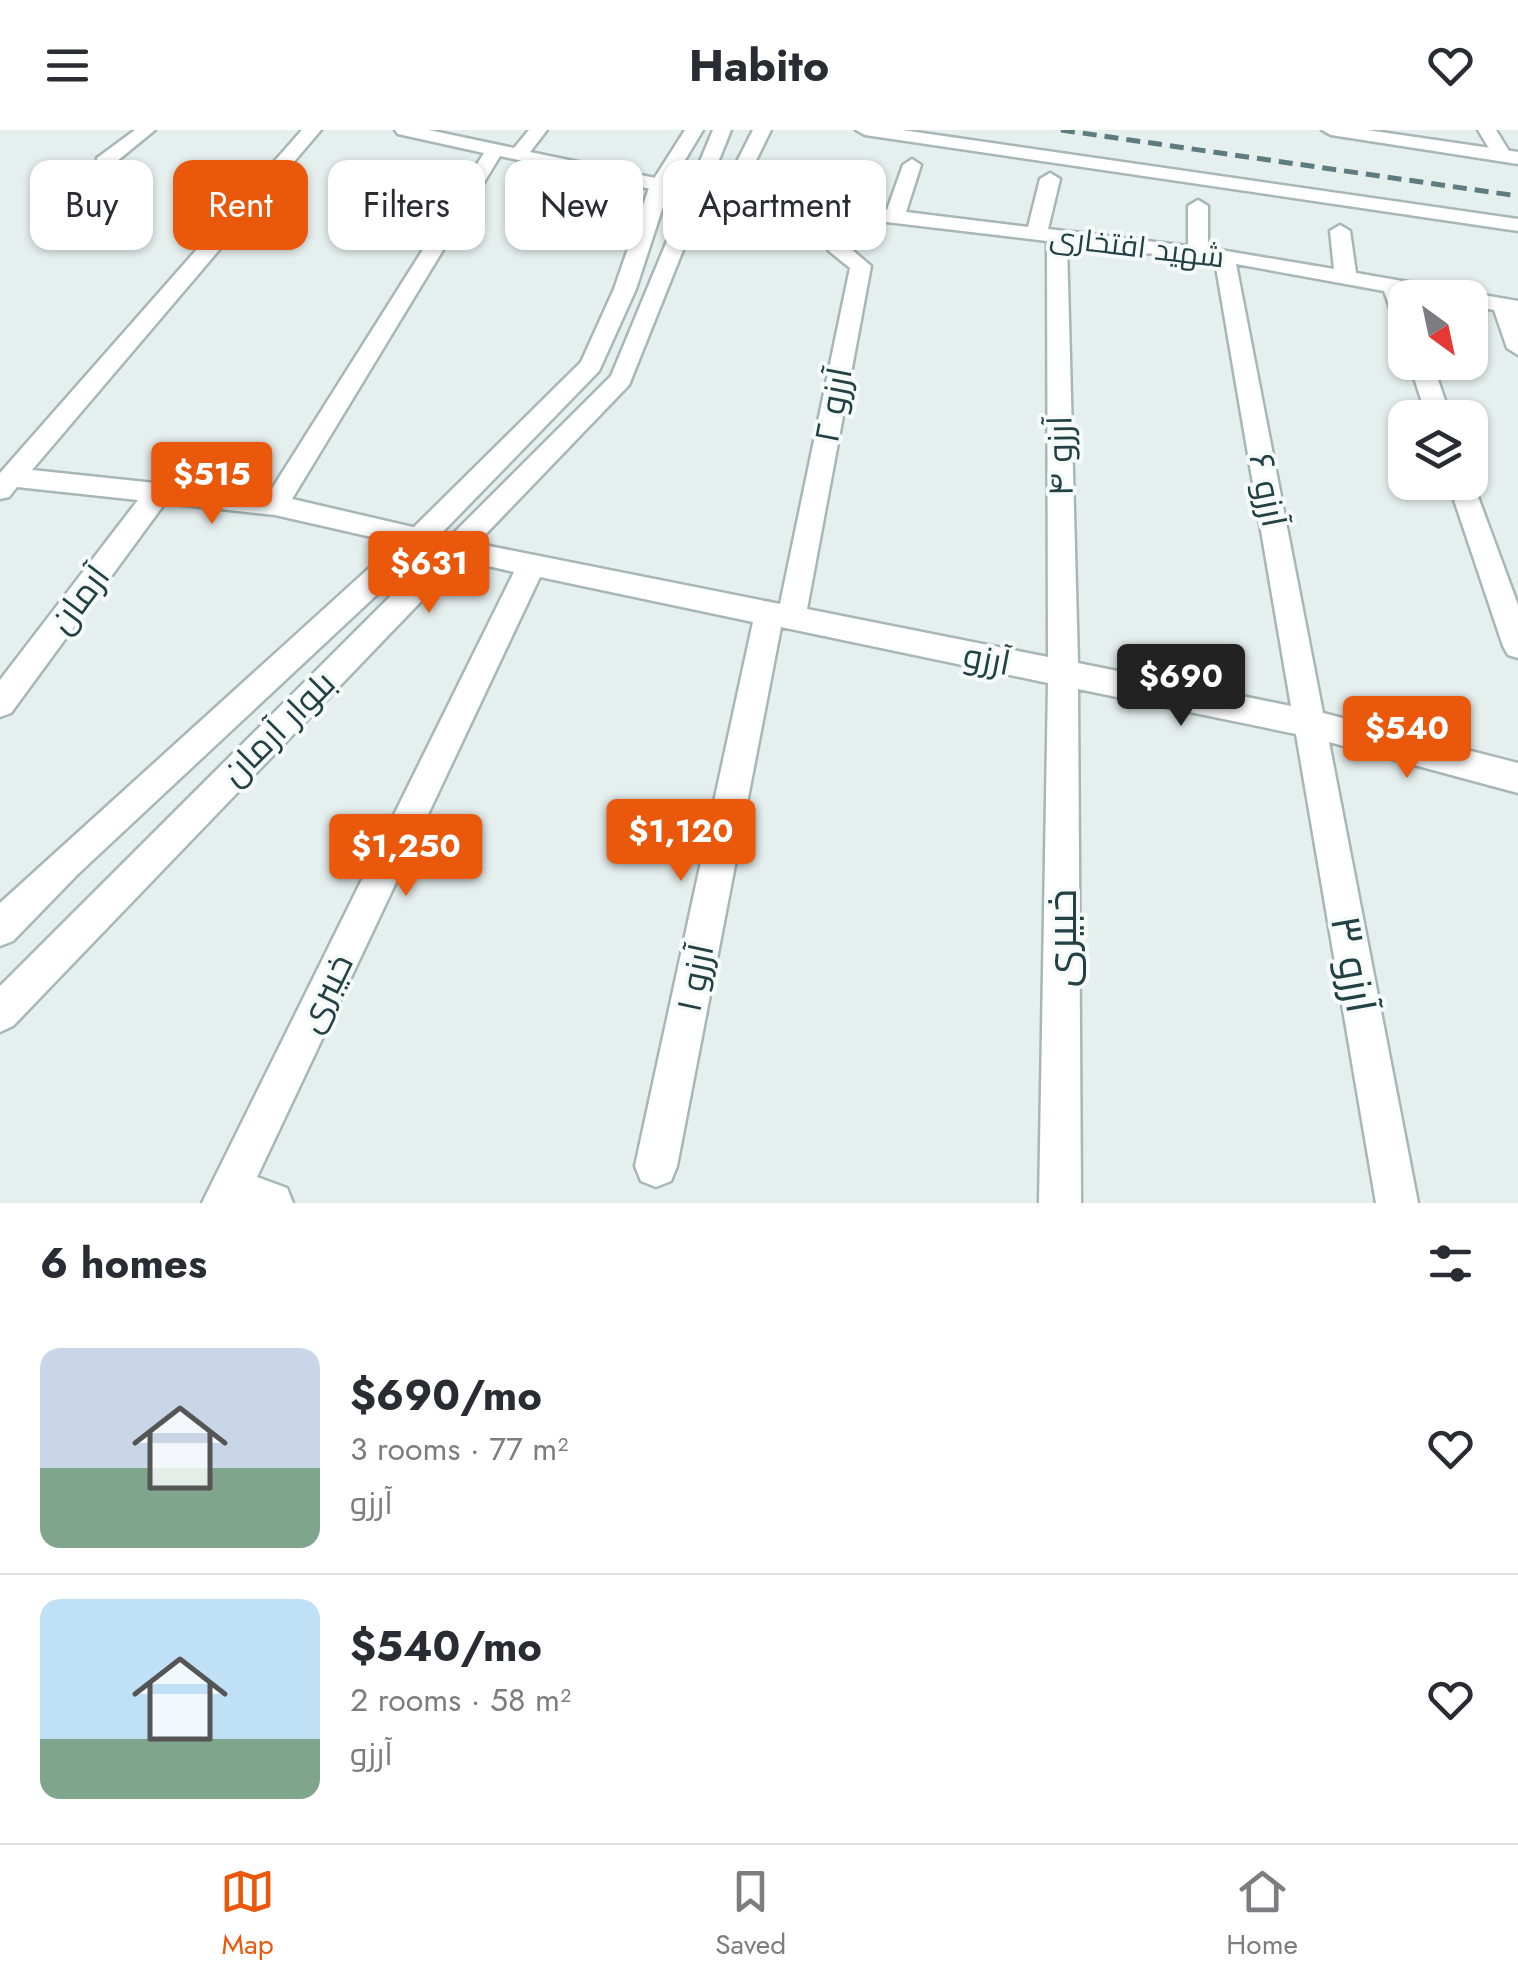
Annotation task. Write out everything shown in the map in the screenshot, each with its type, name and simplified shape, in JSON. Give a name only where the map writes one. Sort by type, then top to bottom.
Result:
[{"type":"street","points":[[107,160],[146,130]]},
{"type":"street","points":[[6,484],[312,130]]},
{"type":"street","points":[[405,130],[660,185]]},
{"type":"street","points":[[517,156],[538,130]]},
{"type":"street","name":"بلوار آرمان","points":[[0,928],[66,862],[420,538],[591,366],[626,289],[660,185],[694,130]]},
{"type":"street","name":"بلوار آرمان","points":[[708,160],[722,130]]},
{"type":"street","points":[[747,160],[762,130]]},
{"type":"street","points":[[865,130],[1518,225]]},
{"type":"street","points":[[1331,130],[1510,157]]},
{"type":"street","points":[[1487,130],[1510,157]]},
{"type":"street","points":[[275,505],[494,150]]},
{"type":"street","points":[[894,219],[912,165]]},
{"type":"street","name":"آرزو ۴","points":[[1050,179],[1047,236],[1063,674]]},
{"type":"street","name":"آرزو ۶","points":[[1198,206],[1312,724]]},
{"type":"street","name":"شهید افتخاری","points":[[886,218],[1211,255],[1388,285]]},
{"type":"street","points":[[1340,230],[1346,278]]},
{"type":"street","name":"بلوار آرمان","points":[[0,1013],[621,380],[674,250]]},
{"type":"street","name":"آرزو ۲","points":[[780,617],[861,266],[839,250]]},
{"type":"street","points":[[1510,307],[1518,348]]},
{"type":"street","points":[[6,484],[275,505],[420,538]]},
{"type":"street","name":"آرمان","points":[[0,704],[158,493]]},
{"type":"street","points":[[1468,500],[1518,646]]},
{"type":"street","name":"آرزو","points":[[454,549],[1312,724],[1518,778]]},
{"type":"street","name":"خیبری","points":[[226,1197],[531,566]]},
{"type":"street","name":"آرزو ۱","points":[[656,1166],[780,617]]},
{"type":"street","name":"خبیری","points":[[1060,1203],[1063,674]]},
{"type":"street","name":"آرزو ۳","points":[[1312,724],[1397,1203]]},
{"type":"street","points":[[226,1197],[272,1203]]},
{"type":"railway","points":[[1061,130],[1518,196]]}]
